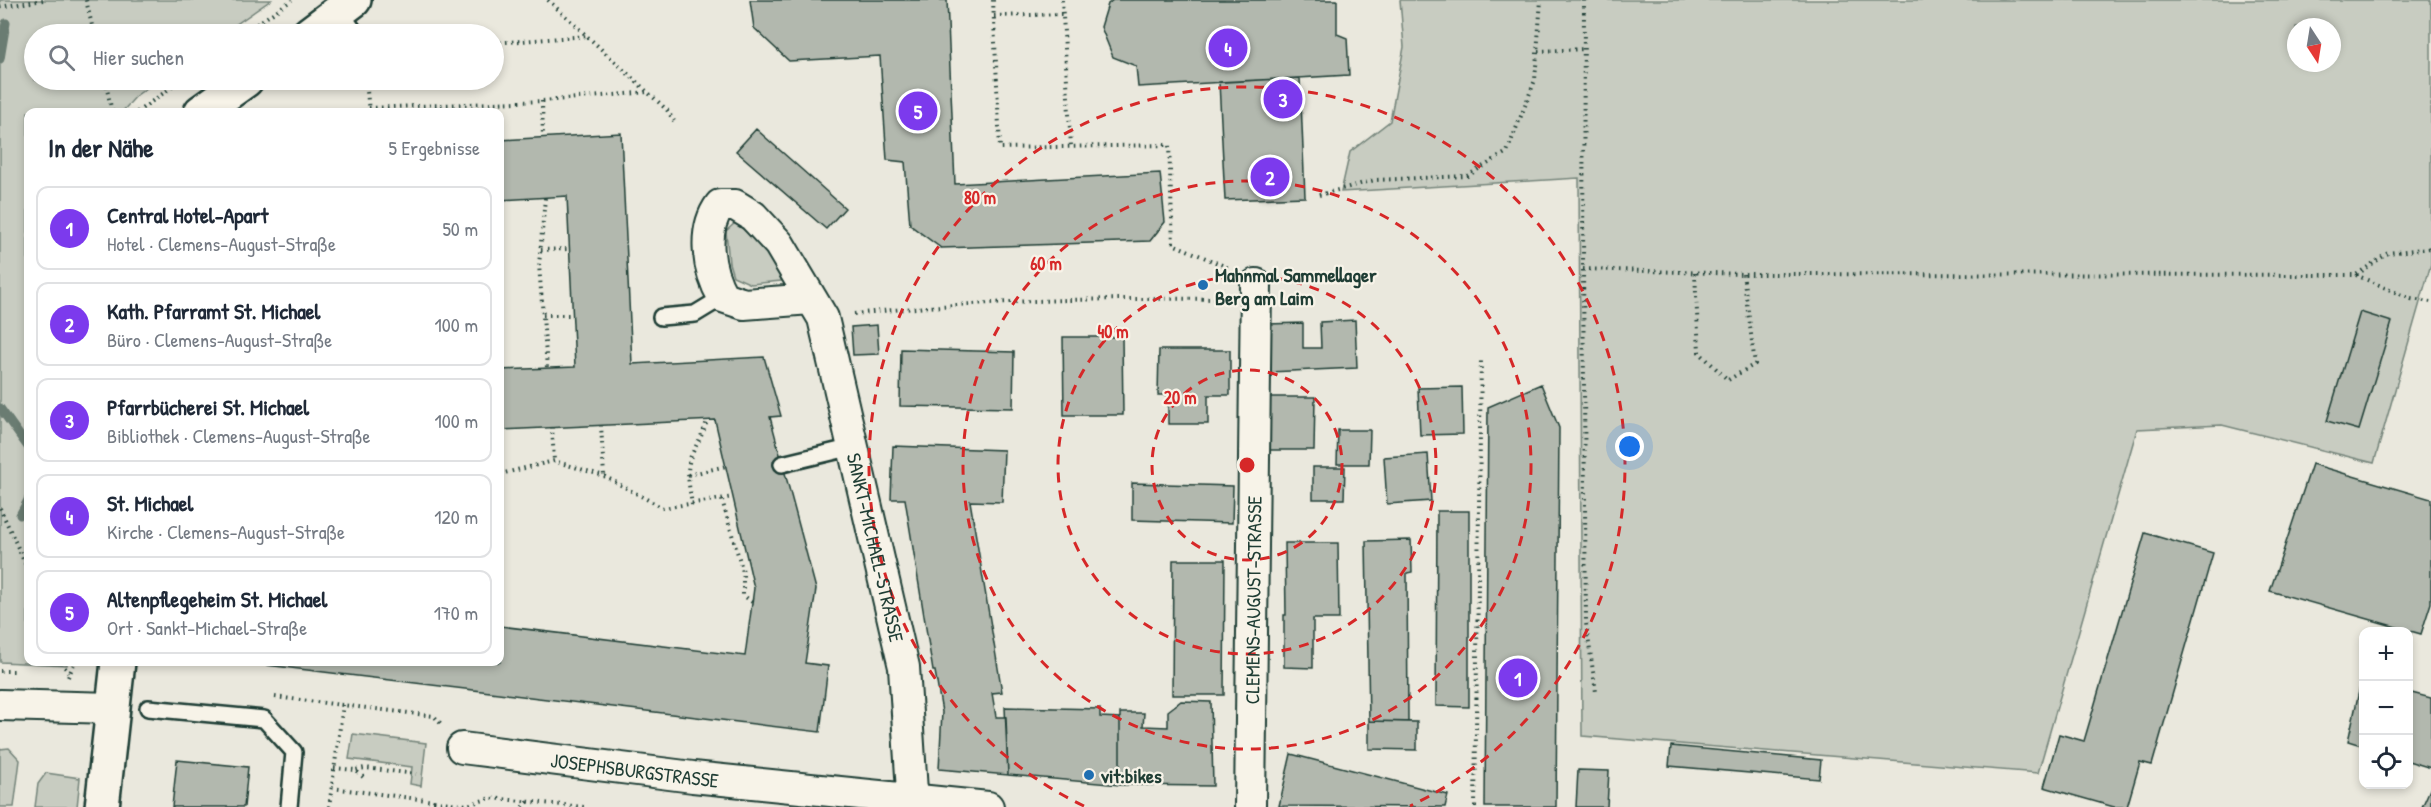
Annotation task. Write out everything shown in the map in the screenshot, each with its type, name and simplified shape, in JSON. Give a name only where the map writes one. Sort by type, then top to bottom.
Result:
[{"type":"street","points":[[331,24],[350,15]]},
{"type":"street","points":[[207,108],[232,90]]},
{"type":"street","name":"SANKT-MICHAEL-STRASSE","points":[[723,297],[713,280],[710,219],[720,205],[735,205],[753,216],[779,244],[817,309],[853,447],[904,667],[914,804]]},
{"type":"street","name":"CLEMENS-AUGUST-STRASSE","points":[[1250,807],[1255,292]]},
{"type":"street","points":[[723,297],[744,304],[817,309]]},
{"type":"street","points":[[102,807],[117,666]]},
{"type":"street","points":[[0,705],[113,708]]},
{"type":"street","name":"JOSEPHSBURGSTRASSE","points":[[462,748],[914,804],[988,807]]},
{"type":"lane","points":[[661,317],[695,314],[723,297]]},
{"type":"lane","points":[[782,465],[853,447]]},
{"type":"lane","points":[[148,708],[264,719],[294,752],[289,807]]},
{"type":"path","points":[[0,7],[43,0]]},
{"type":"path","points":[[86,0],[92,24]]},
{"type":"path","points":[[257,24],[292,0]]},
{"type":"path","points":[[548,0],[649,92],[667,110],[674,121]]},
{"type":"path","points":[[993,0],[1000,148],[1169,145],[1173,244],[1230,268]]},
{"type":"path","points":[[1062,0],[1071,146]]},
{"type":"path","points":[[1319,195],[1375,180],[1467,176],[1507,152],[1535,80],[1541,0]]},
{"type":"path","points":[[1584,0],[1583,270],[1586,623],[1596,692]]},
{"type":"path","points":[[994,16],[1063,14]]},
{"type":"path","points":[[504,42],[588,36]]},
{"type":"path","points":[[1538,51],[1585,49]]},
{"type":"path","points":[[107,90],[111,108]]},
{"type":"path","points":[[143,108],[168,90]]},
{"type":"path","points":[[367,90],[369,108]]},
{"type":"path","points":[[407,108],[542,101],[649,92]]},
{"type":"path","points":[[542,101],[543,137]]},
{"type":"path","points":[[545,198],[539,265],[547,368]]},
{"type":"path","points":[[2356,275],[2388,253],[2431,248]]},
{"type":"path","points":[[541,250],[569,249]]},
{"type":"path","points":[[1583,270],[1743,274],[2356,275],[2410,299],[2431,302]]},
{"type":"path","points":[[1695,273],[1699,352],[1728,380],[1755,364],[1743,274]]},
{"type":"path","points":[[817,309],[919,307],[1255,292]]},
{"type":"path","points":[[543,315],[573,315]]},
{"type":"path","points":[[1475,807],[1480,358]]},
{"type":"path","points":[[692,505],[688,475],[691,457],[704,432],[707,420]]},
{"type":"path","points":[[601,425],[604,476]]},
{"type":"path","points":[[552,428],[554,461]]},
{"type":"path","points":[[504,473],[554,461],[604,476],[663,508],[733,497]]},
{"type":"path","points":[[688,475],[726,466]]},
{"type":"path","points":[[722,500],[743,572],[743,595],[752,602]]},
{"type":"path","points":[[0,508],[24,561]]},
{"type":"path","points":[[64,666],[68,674]]},
{"type":"path","points":[[264,696],[434,716],[462,748]]},
{"type":"path","points":[[329,807],[343,705]]},
{"type":"path","points":[[334,768],[355,770],[365,768],[416,774]]},
{"type":"path","points":[[355,770],[363,777]]},
{"type":"path","points":[[332,788],[467,805],[491,798],[584,807]]},
{"type":"path","points":[[433,807],[434,801]]},
{"type":"path","points":[[523,807],[530,801]]},
{"type":"shaded area","points":[[0,0],[271,0],[236,24],[24,24],[24,90],[144,90],[126,108],[24,108],[24,663],[0,662]]},
{"type":"shaded area","points":[[1400,0],[2431,0],[2431,264],[2374,463],[2222,425],[2137,429],[2038,773],[1582,736],[1579,178],[1341,192],[1350,152],[1390,121],[1404,47]]},
{"type":"shaded area","points":[[735,223],[758,241],[771,255],[780,272],[781,281],[751,284],[733,276],[729,263],[726,231]]},
{"type":"shaded area","points":[[353,734],[426,743],[421,786],[410,784],[412,767],[349,759]]},
{"type":"shaded area","points":[[9,748],[20,760],[14,807],[0,807],[0,749]]},
{"type":"shaded area","points":[[46,773],[80,778],[77,807],[35,807],[38,784]]},
{"type":"building","points":[[750,0],[947,0],[955,184],[1160,173],[1165,222],[1150,241],[941,248],[910,225],[905,162],[887,160],[880,56],[789,61],[754,28]]},
{"type":"building","points":[[1113,0],[1337,0],[1337,34],[1347,38],[1349,75],[1138,87],[1136,66],[1113,57],[1101,27],[1108,4]]},
{"type":"building","points":[[1300,78],[1305,197],[1225,200],[1219,82]]},
{"type":"building","points":[[756,129],[845,208],[826,229],[736,151]]},
{"type":"building","points":[[621,133],[632,364],[764,357],[781,416],[770,417],[816,589],[805,663],[828,666],[820,732],[274,666],[504,666],[504,626],[745,656],[754,588],[715,420],[504,430],[504,370],[575,367],[567,196],[504,200],[504,140]]},
{"type":"building","points":[[2360,312],[2392,322],[2359,430],[2327,421]]},
{"type":"building","points":[[1355,320],[1357,368],[1269,372],[1267,324],[1303,323],[1303,348],[1321,348],[1320,322]]},
{"type":"building","points":[[877,325],[879,354],[853,355],[851,327]]},
{"type":"building","points":[[1063,337],[1122,337],[1123,415],[1064,415]]},
{"type":"building","points":[[901,349],[1014,352],[1013,408],[900,406]]},
{"type":"building","points":[[1159,350],[1230,350],[1230,395],[1208,395],[1208,424],[1168,424],[1168,395],[1158,395]]},
{"type":"building","points":[[1541,384],[1559,428],[1556,807],[1485,807],[1488,407]]},
{"type":"building","points":[[1462,387],[1463,434],[1420,435],[1418,388]]},
{"type":"building","points":[[1267,397],[1315,397],[1314,450],[1268,450]]},
{"type":"building","points":[[1338,430],[1370,430],[1369,464],[1337,464]]},
{"type":"building","points":[[893,446],[1004,450],[1002,502],[970,501],[1002,692],[992,693],[996,717],[1006,717],[1008,775],[939,769],[942,712],[935,671],[933,671],[905,499],[891,499]]},
{"type":"building","points":[[1428,454],[1431,501],[1387,504],[1384,457]]},
{"type":"building","points":[[2312,464],[2431,499],[2431,603],[2421,634],[2413,632],[2413,627],[2396,627],[2270,591]]},
{"type":"building","points":[[1313,467],[1345,467],[1344,499],[1313,499]]},
{"type":"building","points":[[1132,483],[1233,486],[1232,523],[1132,520]]},
{"type":"building","points":[[1437,511],[1469,511],[1469,707],[1436,706]]},
{"type":"building","points":[[2145,533],[2213,553],[2152,765],[2140,762],[2127,807],[2114,807],[2044,787],[2059,734],[2084,741]]},
{"type":"building","points":[[1411,540],[1412,572],[1407,573],[1408,722],[1369,721],[1366,541]]},
{"type":"building","points":[[1285,543],[1338,543],[1339,619],[1313,619],[1313,668],[1284,667]]},
{"type":"building","points":[[1173,560],[1225,560],[1224,695],[1172,695]]},
{"type":"building","points":[[2359,692],[2359,744],[2348,741]]},
{"type":"building","points":[[2413,693],[2431,698],[2431,768],[2413,763]]},
{"type":"building","points":[[1181,701],[1211,702],[1213,786],[1120,785],[1120,713],[1144,713],[1143,726],[1168,727],[1168,711]]},
{"type":"building","points":[[1005,707],[1100,709],[1100,717],[1120,718],[1120,785],[1008,775]]},
{"type":"building","points":[[1369,721],[1417,722],[1417,750],[1369,749]]},
{"type":"building","points":[[1671,746],[1821,760],[1819,779],[1669,766]]},
{"type":"building","points":[[1291,754],[1448,795],[1445,807],[1279,806]]},
{"type":"building","points":[[177,760],[248,767],[244,807],[172,807]]},
{"type":"building","points":[[1578,770],[1609,771],[1607,807],[1576,807]]},
{"type":"building","points":[[2431,787],[2431,807],[2422,807]]},
{"type":"waterway","points":[[0,59],[6,23]]},
{"type":"waterway","points":[[0,408],[24,441]]},
{"type":"waterway","points":[[20,515],[24,508]]},
{"type":"place","name":"St. Michael","points":[[1228,48]]},
{"type":"place","name":"Pfarrbücherei St. Michael","points":[[1283,99]]},
{"type":"place","name":"Altenpflegeheim St. Michael","points":[[918,111]]},
{"type":"place","name":"Kath. Pfarramt St. Michael","points":[[1270,177]]},
{"type":"place","name":"Mahnmal Sammellager Berg am Laim","points":[[1203,285]]},
{"type":"place","name":"Central Hotel-Apart","points":[[1518,678]]},
{"type":"place","name":"vit:bikes","points":[[1089,775]]}]
